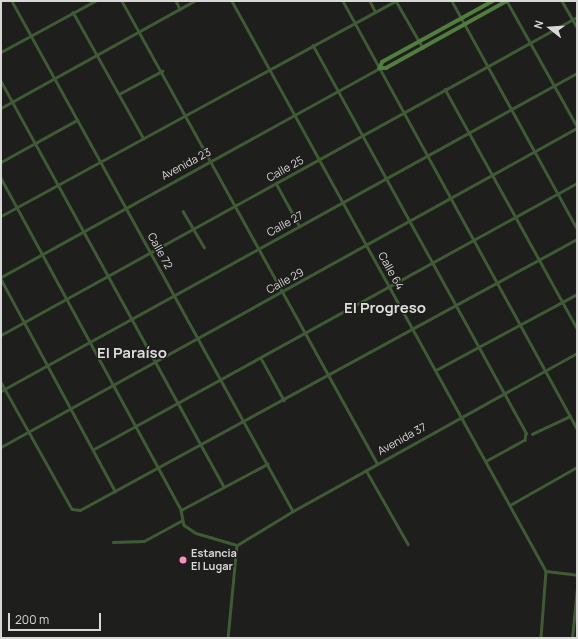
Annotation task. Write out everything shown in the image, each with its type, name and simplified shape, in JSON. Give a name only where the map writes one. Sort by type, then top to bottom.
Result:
[{"type":"main road","name":"Avenida 23","points":[[380,68],[384,62],[494,1]]},
{"type":"main road","name":"Avenida 23","points":[[380,68],[386,68],[507,1]]},
{"type":"street","name":"Calle 72","points":[[12,1],[125,207],[152,252],[293,510]]},
{"type":"street","points":[[1,52],[95,1]]},
{"type":"street","points":[[122,1],[377,463]]},
{"type":"street","points":[[176,1],[180,9]]},
{"type":"street","points":[[1,108],[96,53],[140,32],[194,1]]},
{"type":"street","name":"Calle 64","points":[[232,1],[344,201],[546,571]]},
{"type":"street","points":[[343,1],[577,428]]},
{"type":"street","points":[[370,1],[375,11]]},
{"type":"street","points":[[1,216],[101,163],[185,114],[354,22],[396,1],[423,48]]},
{"type":"street","points":[[452,1],[577,228]]},
{"type":"street","points":[[507,1],[577,127]]},
{"type":"street","points":[[562,1],[577,27]]},
{"type":"street","points":[[73,12],[144,138]]},
{"type":"street","name":"Calle 25","points":[[1,335],[577,17]]},
{"type":"street","points":[[312,45],[527,436],[487,461]]},
{"type":"street","name":"Avenida 23","points":[[1,278],[125,207],[380,68]]},
{"type":"street","points":[[119,94],[162,71]]},
{"type":"street","name":"Calle 27","points":[[1,391],[88,341],[577,72]]},
{"type":"street","points":[[1,82],[109,275],[131,318],[224,486]]},
{"type":"street","points":[[445,89],[540,258],[577,328]]},
{"type":"street","points":[[1,162],[77,120]]},
{"type":"street","name":"Calle 29","points":[[1,447],[577,127]]},
{"type":"street","points":[[1,178],[112,386],[181,510],[181,521],[187,529],[237,545],[228,638]]},
{"type":"street","points":[[276,183],[299,225]]},
{"type":"street","points":[[94,450],[178,402],[305,334],[475,241],[558,193],[577,184]]},
{"type":"street","points":[[183,211],[204,247]]},
{"type":"street","points":[[1,382],[72,509],[80,510],[414,329],[577,238]]},
{"type":"street","points":[[1,278],[115,491]]},
{"type":"street","points":[[436,370],[577,294]]},
{"type":"street","name":"Avenida 37","points":[[237,545],[293,510],[577,353]]},
{"type":"street","points":[[261,358],[284,400]]},
{"type":"street","points":[[532,434],[570,416]]},
{"type":"street","points":[[181,510],[267,464]]},
{"type":"street","points":[[510,505],[577,468]]},
{"type":"street","points":[[366,470],[408,544]]},
{"type":"street","points":[[113,542],[144,541],[181,521]]},
{"type":"street","points":[[541,638],[546,571],[577,575]]},
{"type":"street","points":[[572,638],[577,588]]},
{"type":"place","name":"Estancia El Lugar","points":[[183,560]]},
{"type":"district","name":"El Progreso","points":[[385,308]]},
{"type":"district","name":"El Paraíso","points":[[132,353]]}]
